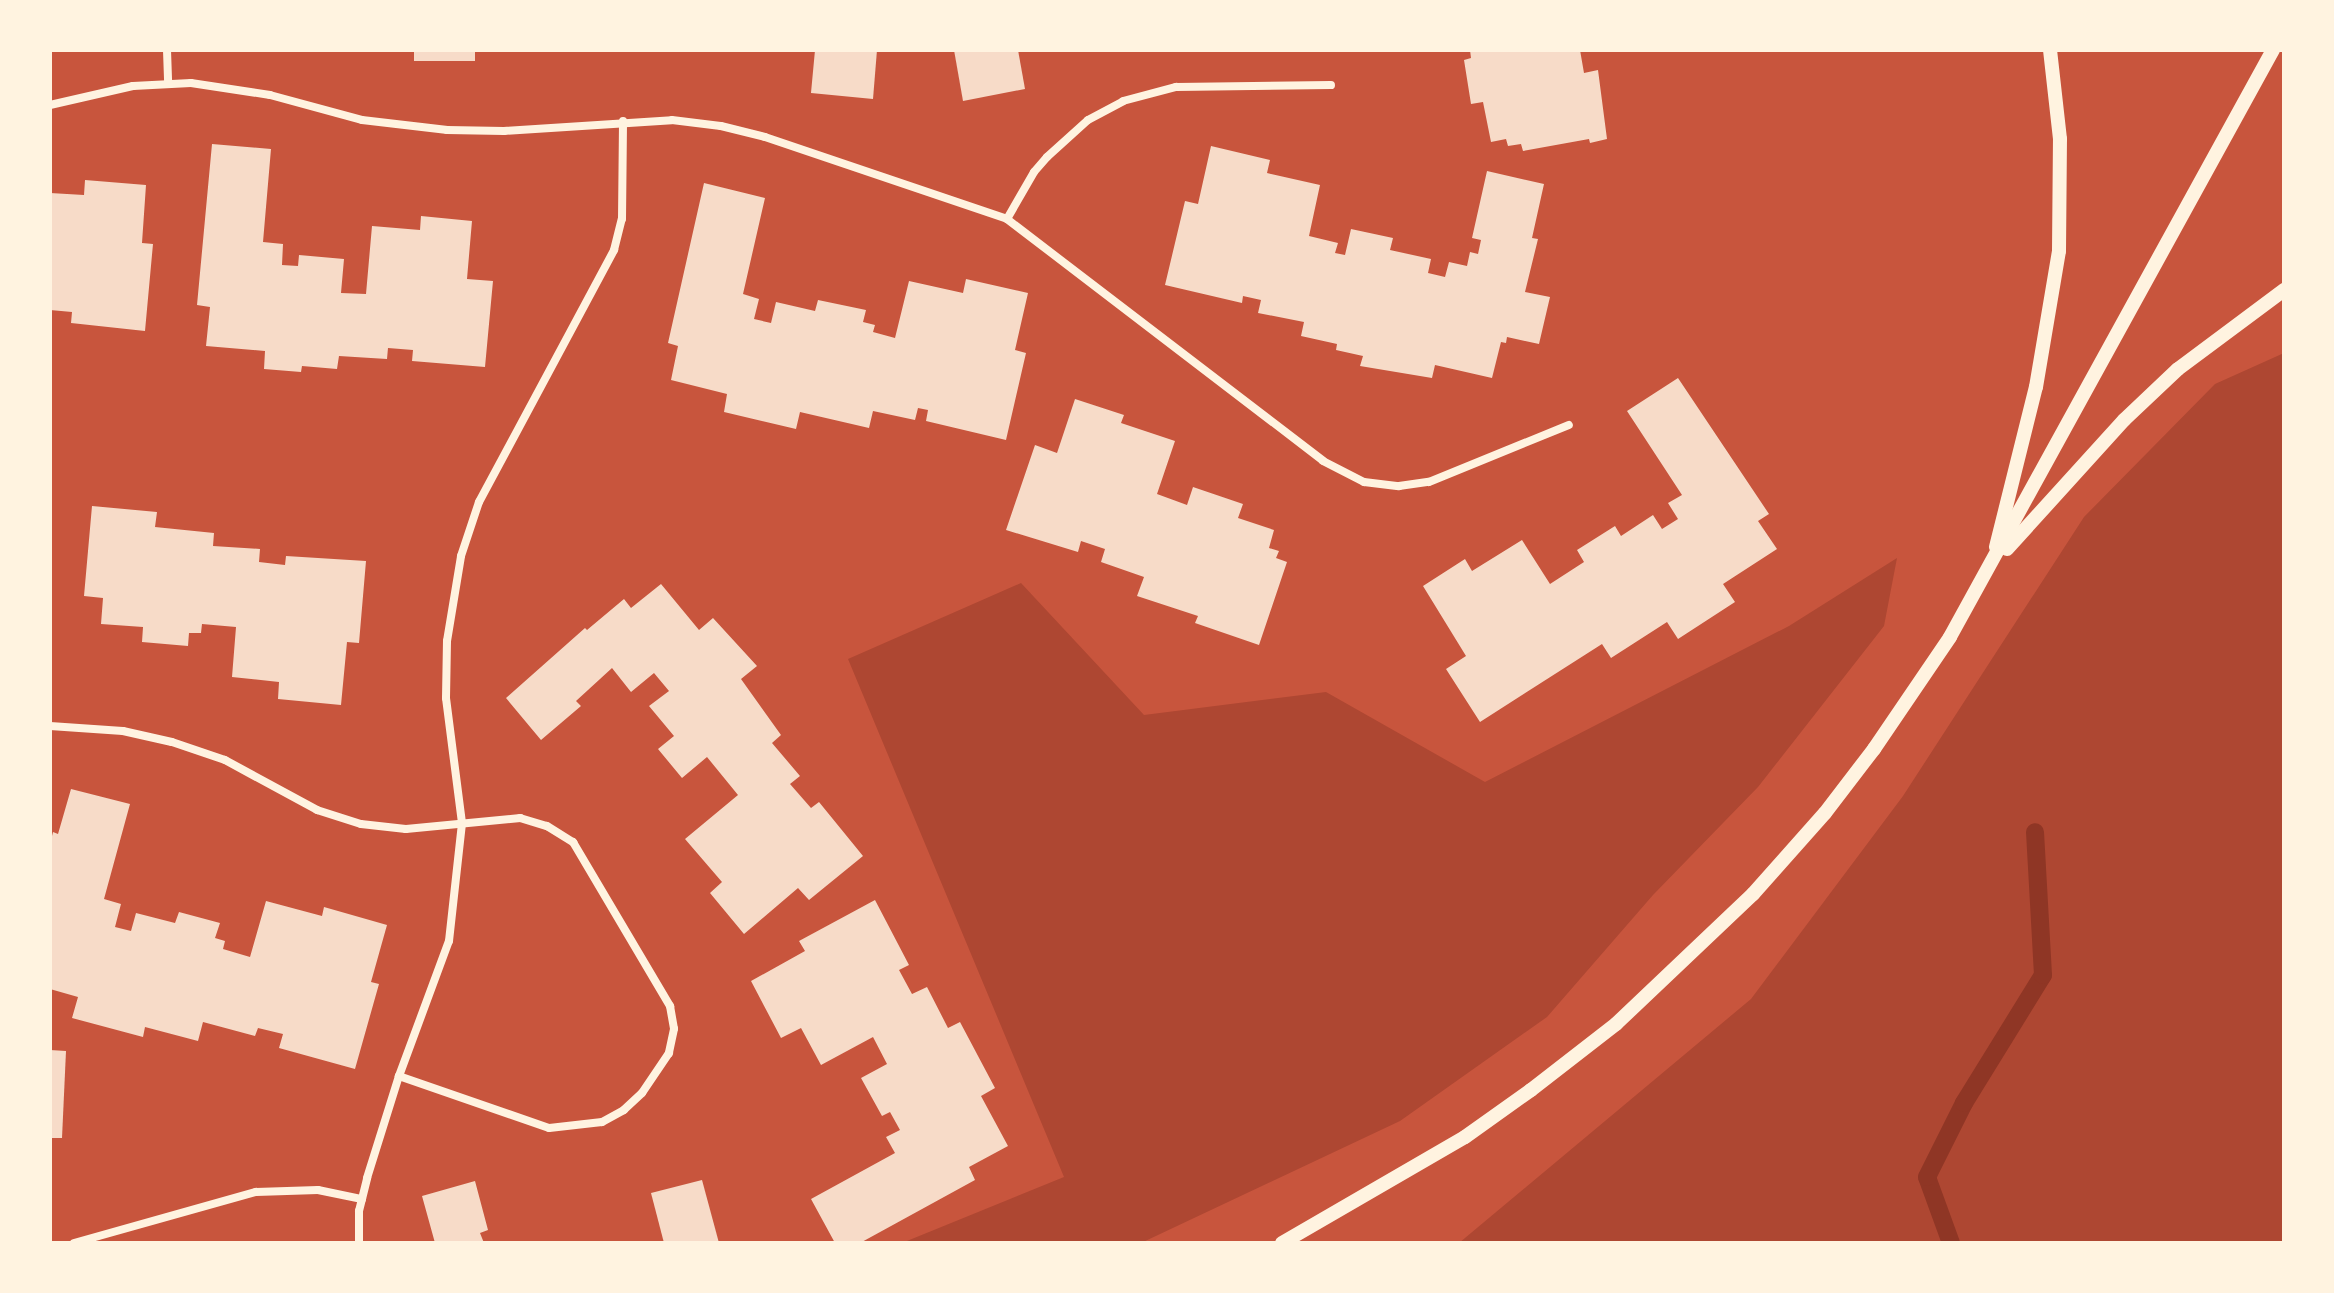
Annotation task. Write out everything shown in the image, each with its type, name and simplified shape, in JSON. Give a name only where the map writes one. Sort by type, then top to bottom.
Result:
[{"type":"street","points":[[167,50],[168,83]]},
{"type":"street","points":[[1991,567],[2036,387],[2059,251],[2060,139],[2050,50]]},
{"type":"street","points":[[1282,1243],[1442,1151],[1531,1090],[1616,1024],[1714,933],[1798,843],[1874,749],[1950,637],[2273,50]]},
{"type":"street","points":[[50,105],[133,86],[168,83],[235,88],[362,120],[420,128],[504,131],[623,121],[689,122],[751,133],[1007,219],[1323,461],[1364,482],[1399,486],[1429,482],[1569,425]]},
{"type":"street","points":[[1007,219],[1034,172],[1047,157],[1088,120],[1123,101],[1176,87],[1331,85]]},
{"type":"street","points":[[359,1243],[362,1199],[399,1076],[449,941],[462,823],[446,698],[447,641],[461,556],[479,502],[614,250],[622,219],[623,121]]},
{"type":"street","points":[[1991,567],[2124,420],[2178,369],[2284,290]]},
{"type":"street","points":[[50,726],[123,731],[172,742],[225,760],[317,810],[361,824],[406,829],[520,818],[547,826],[573,842],[670,1006],[674,1029],[669,1053],[642,1093],[624,1110],[602,1122],[563,1129],[540,1127],[399,1076]]},
{"type":"street","points":[[74,1243],[256,1192],[318,1190],[362,1199]]},
{"type":"shaded area","points":[[2284,353],[2284,1243],[1459,1243],[1751,999],[1903,796],[2084,517],[2215,384]]},
{"type":"shaded area","points":[[1897,558],[1884,626],[1758,787],[1653,895],[1547,1017],[1400,1121],[1141,1243],[902,1243],[1064,1177],[848,659],[1021,583],[1144,715],[1326,692],[1485,782],[1789,626]]},
{"type":"building","points":[[414,50],[475,50],[475,61],[414,61]]},
{"type":"building","points":[[815,50],[877,50],[873,99],[811,93]]},
{"type":"building","points":[[954,50],[1018,50],[1025,89],[963,101]]},
{"type":"building","points":[[1470,50],[1580,50],[1584,73],[1598,70],[1607,139],[1590,143],[1589,139],[1523,151],[1521,144],[1508,146],[1506,139],[1491,142],[1483,102],[1471,104],[1464,60],[1471,58]]},
{"type":"building","points":[[212,144],[271,149],[263,242],[283,244],[282,265],[298,266],[299,255],[344,259],[341,293],[366,294],[372,226],[420,230],[421,216],[472,221],[467,279],[493,281],[485,367],[412,361],[413,350],[388,348],[387,359],[339,356],[337,369],[302,366],[301,372],[264,369],[265,351],[206,346],[210,307],[197,305]]},
{"type":"building","points":[[1211,146],[1270,160],[1267,173],[1320,185],[1309,236],[1338,243],[1335,253],[1345,255],[1351,229],[1393,238],[1390,250],[1431,259],[1428,273],[1445,277],[1449,262],[1467,266],[1470,252],[1478,254],[1481,240],[1472,238],[1487,171],[1544,184],[1532,238],[1538,239],[1525,292],[1550,297],[1539,344],[1507,337],[1506,343],[1501,342],[1492,378],[1435,365],[1432,378],[1360,366],[1363,356],[1336,350],[1337,344],[1301,336],[1304,322],[1258,313],[1261,300],[1243,296],[1242,303],[1165,285],[1185,201],[1198,204]]},
{"type":"building","points":[[85,180],[146,185],[142,243],[153,244],[145,331],[71,323],[72,312],[50,310],[50,193],[84,195]]},
{"type":"building","points":[[704,183],[765,198],[743,294],[759,299],[754,319],[771,323],[776,302],[815,311],[818,300],[866,310],[863,322],[875,325],[873,332],[895,338],[909,281],[963,293],[966,279],[1028,293],[1015,350],[1026,353],[1006,440],[926,421],[928,410],[918,408],[915,420],[873,411],[869,428],[800,412],[796,429],[724,412],[727,394],[671,380],[678,346],[668,343]]},
{"type":"building","points":[[1678,378],[1769,514],[1758,521],[1777,549],[1723,584],[1735,602],[1678,639],[1667,622],[1611,658],[1602,644],[1480,722],[1446,669],[1466,656],[1423,586],[1465,559],[1472,571],[1522,540],[1550,584],[1584,562],[1577,550],[1615,526],[1621,536],[1653,515],[1662,529],[1678,519],[1668,503],[1682,495],[1627,411]]},
{"type":"building","points":[[1075,399],[1124,415],[1121,423],[1175,441],[1157,494],[1187,505],[1193,487],[1243,504],[1238,518],[1274,530],[1269,548],[1279,551],[1276,558],[1287,562],[1259,645],[1195,623],[1198,616],[1137,596],[1144,577],[1101,562],[1105,549],[1081,541],[1078,552],[1006,530],[1035,445],[1057,453]]},
{"type":"building","points":[[92,506],[157,512],[155,527],[214,533],[213,546],[260,549],[259,562],[285,565],[286,556],[366,561],[359,643],[347,642],[341,705],[278,699],[279,682],[232,677],[236,627],[202,624],[201,633],[189,633],[188,646],[142,642],[143,627],[101,624],[103,598],[84,596]]},
{"type":"building","points":[[661,584],[699,630],[713,618],[757,666],[741,679],[781,735],[772,743],[800,776],[790,784],[811,808],[819,802],[863,856],[809,900],[798,888],[744,934],[710,893],[722,882],[685,839],[738,795],[707,757],[682,778],[658,749],[674,736],[649,706],[669,691],[654,673],[631,692],[612,668],[576,701],[581,706],[541,740],[506,698],[585,628],[587,630],[624,599],[631,608]]},
{"type":"building","points":[[71,789],[130,804],[104,899],[121,904],[115,927],[131,931],[136,913],[175,923],[179,912],[220,923],[215,938],[225,941],[223,949],[250,957],[266,901],[322,916],[324,907],[387,925],[371,982],[379,984],[355,1069],[279,1048],[283,1034],[258,1028],[255,1036],[203,1022],[198,1041],[145,1027],[143,1037],[72,1018],[78,997],[50,989],[50,844],[53,832],[58,834]]},
{"type":"building","points":[[875,900],[909,965],[899,970],[912,994],[927,987],[948,1028],[960,1022],[995,1088],[981,1096],[1008,1146],[969,1167],[975,1180],[860,1243],[835,1243],[811,1199],[895,1153],[886,1137],[900,1130],[890,1112],[882,1116],[861,1078],[887,1064],[873,1037],[821,1065],[801,1028],[781,1038],[751,981],[805,951],[799,941]]},
{"type":"building","points":[[50,1050],[66,1051],[62,1138],[50,1138]]},
{"type":"building","points":[[702,1180],[719,1243],[664,1243],[651,1193]]},
{"type":"building","points":[[475,1181],[488,1230],[480,1233],[484,1243],[435,1243],[422,1196]]},
{"type":"waterway","points":[[1951,1243],[1927,1177],[1964,1103],[2043,975],[2035,832]]}]
